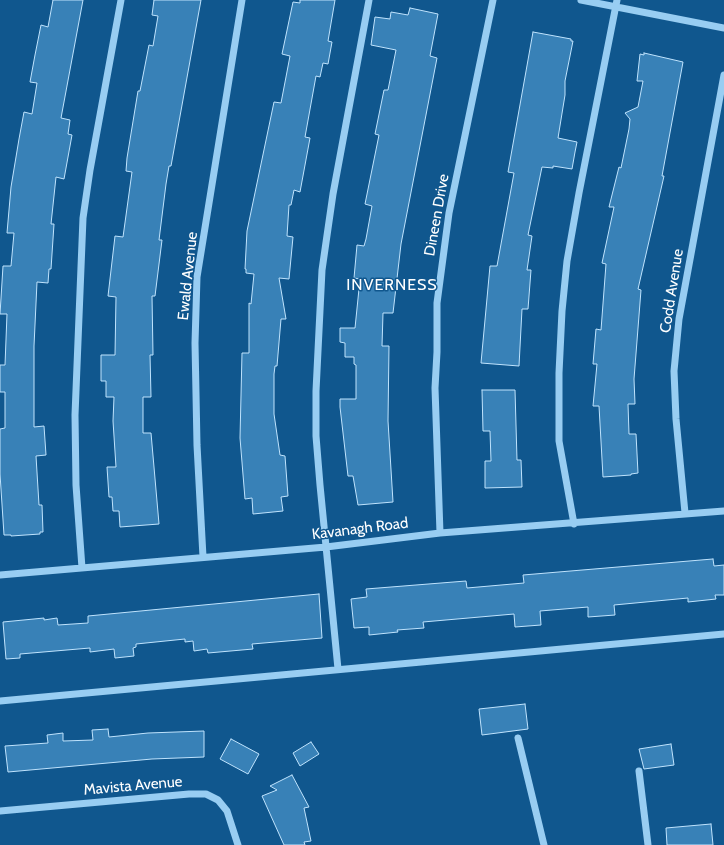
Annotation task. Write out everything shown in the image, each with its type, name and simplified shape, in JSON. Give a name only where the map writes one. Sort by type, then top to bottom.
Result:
[{"type":"street","points":[[82,568],[76,485],[75,415],[83,218],[90,170],[121,0]]},
{"type":"street","name":"Ewald Avenue","points":[[203,557],[197,445],[195,343],[198,277],[242,0]]},
{"type":"street","points":[[338,669],[316,436],[316,391],[322,270],[333,194],[369,0]]},
{"type":"street","name":"Dineen Drive","points":[[440,533],[435,388],[437,303],[449,213],[493,0]]},
{"type":"street","points":[[581,0],[616,3],[724,28]]},
{"type":"street","points":[[574,524],[560,441],[559,373],[562,311],[567,261],[616,3]]},
{"type":"street","name":"Codd Avenue","points":[[685,513],[676,419],[674,371],[679,319],[724,75]]},
{"type":"street","name":"Kavanagh Road","points":[[0,575],[326,547],[440,533],[574,524],[685,513],[724,511]]},
{"type":"street","points":[[0,701],[724,634]]},
{"type":"street","points":[[518,738],[544,845]]},
{"type":"street","points":[[639,771],[648,845]]},
{"type":"street","name":"Mavista Avenue","points":[[0,811],[189,794],[206,794],[218,800],[227,811],[238,845]]},
{"type":"building","points":[[53,0],[83,0],[61,118],[70,120],[68,134],[72,135],[64,179],[56,177],[51,224],[54,224],[51,269],[49,269],[48,283],[37,282],[34,346],[34,427],[44,426],[46,455],[36,456],[39,505],[42,505],[43,532],[40,532],[40,534],[11,536],[4,535],[0,474],[0,429],[5,428],[5,392],[0,392],[0,365],[5,365],[7,314],[0,314],[3,266],[11,266],[14,233],[7,233],[11,187],[24,112],[32,114],[37,83],[30,82],[41,25],[48,27]]},
{"type":"building","points":[[154,0],[201,0],[171,166],[169,166],[166,184],[159,240],[162,240],[155,296],[152,296],[153,355],[150,355],[151,397],[143,397],[143,433],[151,433],[159,524],[120,527],[119,511],[113,511],[112,497],[109,497],[107,467],[116,467],[113,421],[114,397],[106,397],[106,381],[101,381],[101,355],[115,355],[116,297],[108,296],[115,236],[123,237],[132,172],[126,171],[127,158],[138,91],[140,91],[149,45],[153,46],[158,16],[152,15]]},
{"type":"building","points":[[300,0],[335,0],[328,41],[332,42],[328,64],[323,63],[320,77],[316,76],[305,137],[310,138],[300,192],[294,190],[291,205],[289,205],[287,236],[293,237],[289,279],[279,278],[286,319],[281,319],[277,366],[275,366],[274,414],[280,455],[285,456],[288,496],[281,497],[283,511],[253,514],[252,498],[245,499],[240,438],[242,353],[249,353],[249,303],[251,304],[254,274],[246,273],[245,269],[247,231],[274,102],[281,103],[290,56],[282,54],[293,2],[300,3]]},
{"type":"building","points":[[410,8],[438,14],[430,56],[437,58],[401,244],[393,313],[383,313],[382,346],[389,346],[388,421],[393,502],[358,505],[353,476],[348,476],[340,407],[340,399],[356,399],[356,365],[354,364],[354,357],[345,357],[345,343],[340,342],[340,328],[355,328],[360,279],[354,278],[357,245],[364,246],[366,239],[372,206],[365,204],[379,135],[375,134],[384,90],[388,90],[396,50],[371,45],[375,17],[390,19],[391,12],[408,15]]},
{"type":"building","points":[[533,32],[571,39],[571,41],[573,41],[565,81],[565,95],[558,138],[577,142],[572,169],[553,166],[553,168],[542,167],[528,235],[532,236],[527,270],[531,270],[528,309],[522,309],[519,366],[481,363],[490,266],[497,266],[514,173],[508,172]]},
{"type":"building","points":[[644,53],[683,62],[662,176],[664,176],[638,289],[641,290],[634,379],[635,404],[628,404],[629,434],[636,434],[638,473],[603,477],[599,406],[593,406],[597,364],[593,364],[596,329],[601,330],[606,264],[602,263],[614,207],[609,207],[619,167],[621,168],[629,129],[630,119],[625,113],[638,107],[643,81],[637,81],[640,54],[644,55]]},
{"type":"building","points":[[482,390],[515,390],[517,460],[521,460],[522,487],[485,488],[485,461],[491,461],[490,431],[483,431]]},
{"type":"building","points":[[713,559],[714,566],[724,565],[724,595],[715,595],[716,599],[688,602],[688,598],[614,605],[615,615],[588,617],[588,607],[540,611],[541,625],[515,627],[514,614],[423,622],[424,628],[397,630],[398,632],[369,635],[369,627],[354,628],[351,599],[367,597],[366,589],[466,581],[467,588],[524,583],[523,575]]},
{"type":"building","points":[[319,594],[322,638],[252,644],[253,649],[208,653],[207,649],[194,651],[193,641],[185,642],[185,639],[136,644],[136,647],[133,648],[134,656],[115,658],[114,649],[90,652],[90,648],[20,654],[20,658],[6,659],[3,622],[57,618],[58,625],[88,623],[88,616]]},
{"type":"building","points":[[525,704],[528,729],[482,735],[479,709]]},
{"type":"building","points":[[108,729],[109,737],[148,733],[204,731],[204,757],[152,759],[8,772],[5,746],[48,743],[47,735],[63,733],[63,741],[93,740],[92,730]]},
{"type":"building","points":[[231,739],[259,754],[248,774],[220,759]]},
{"type":"building","points":[[311,742],[319,754],[300,766],[293,753]]},
{"type":"building","points":[[671,744],[674,765],[644,769],[639,749]]},
{"type":"building","points":[[292,775],[309,807],[304,808],[311,841],[304,842],[305,845],[284,845],[262,796],[277,790],[270,786]]},
{"type":"building","points":[[711,824],[713,845],[667,845],[666,828]]},
{"type":"district","name":"INVERNESS","points":[[392,285]]}]
